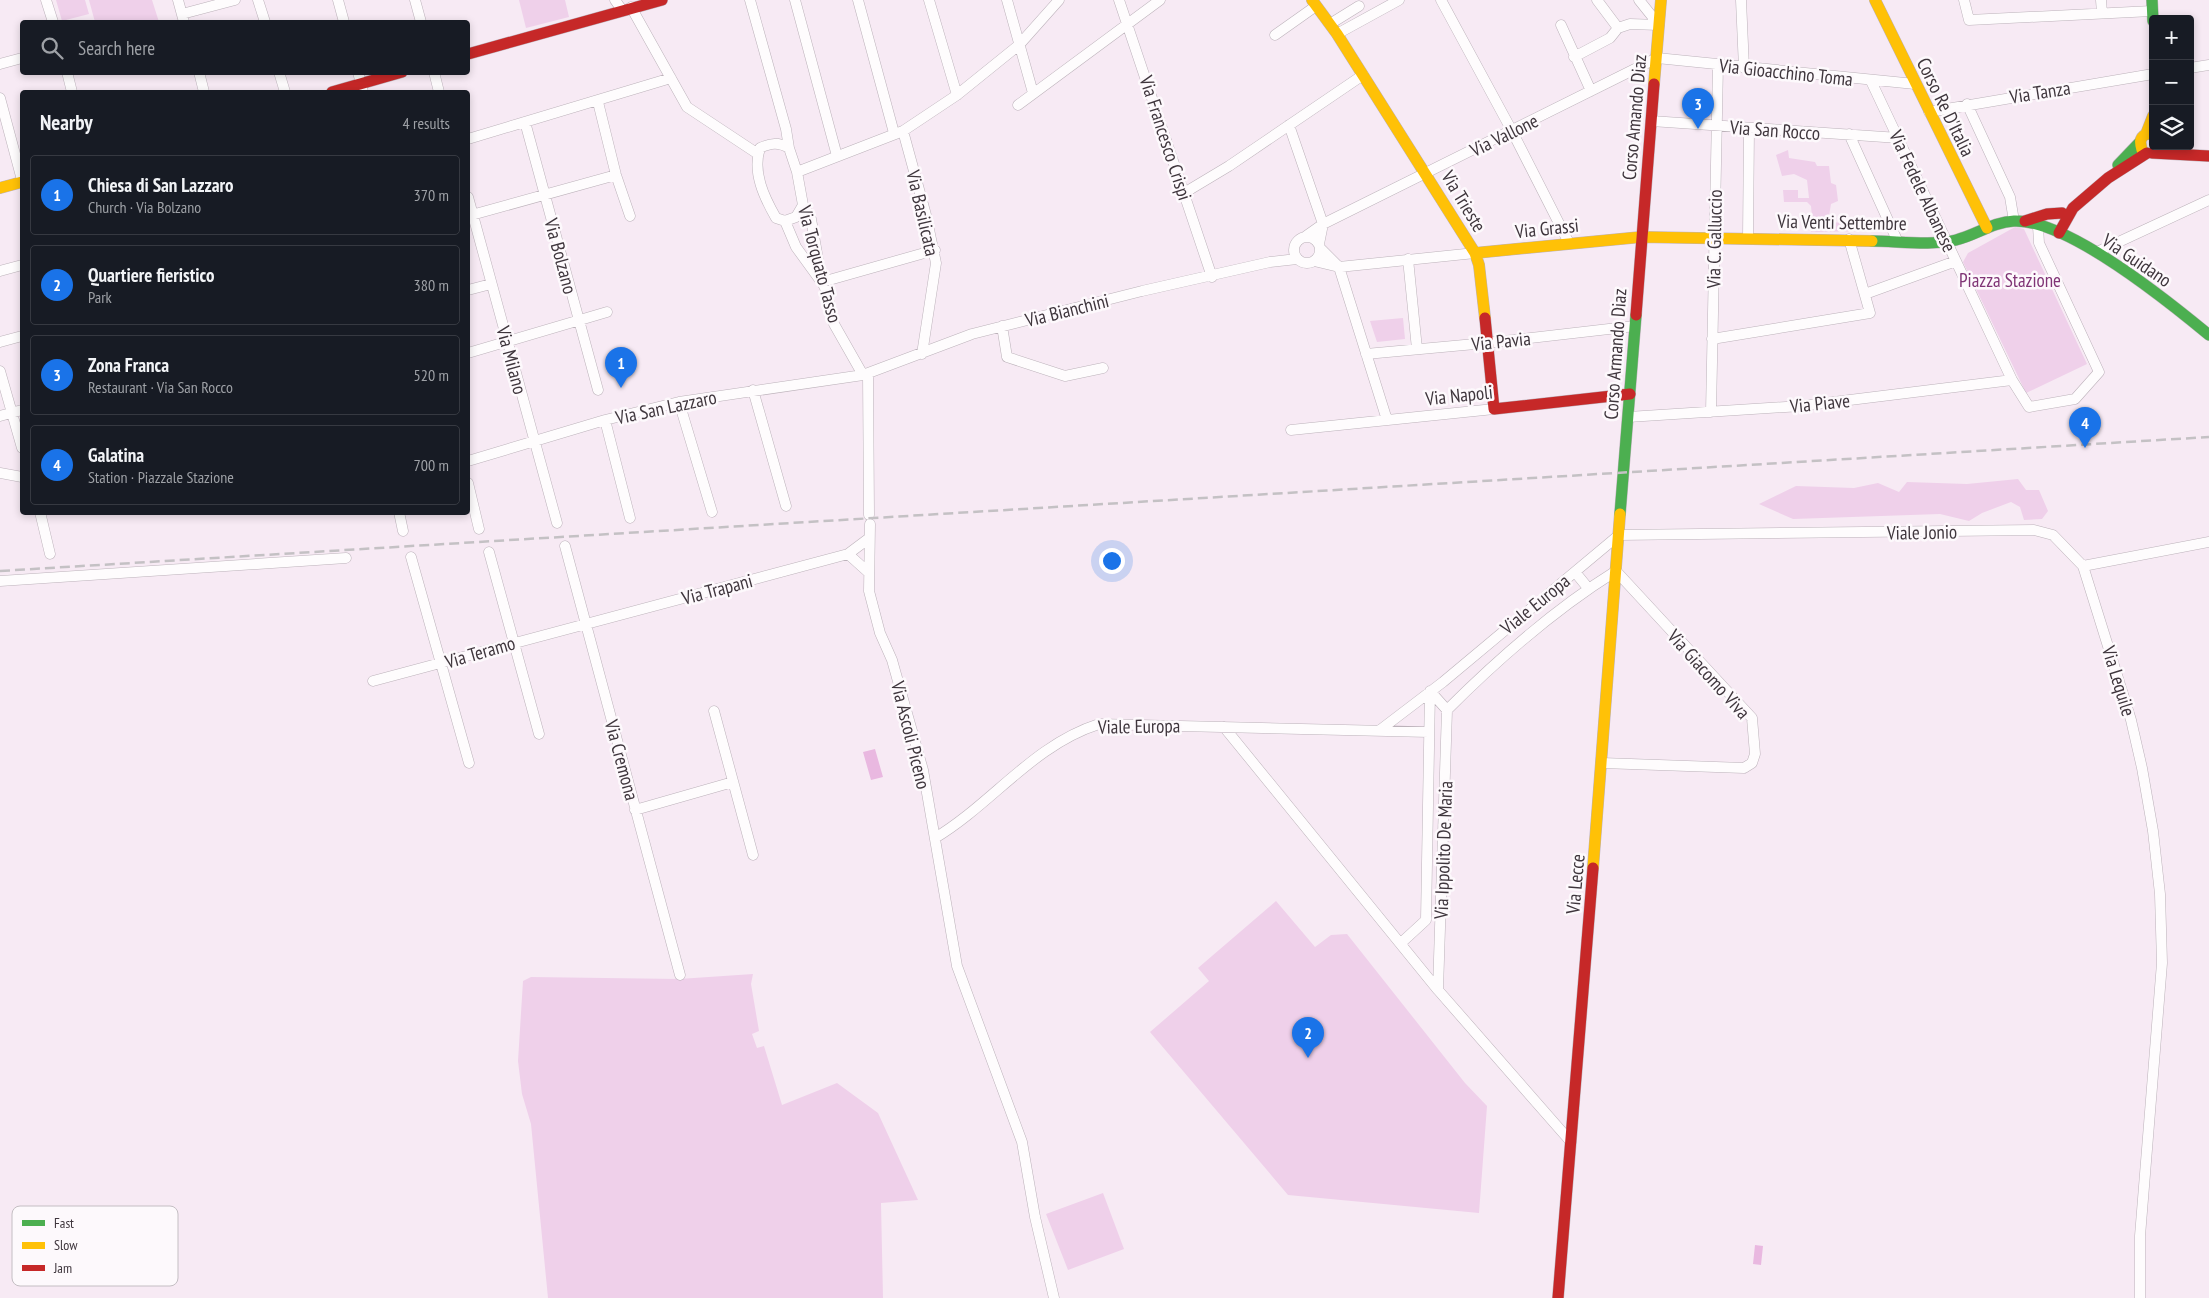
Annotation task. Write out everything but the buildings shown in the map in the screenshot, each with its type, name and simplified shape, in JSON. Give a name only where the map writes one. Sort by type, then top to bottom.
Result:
[{"type":"main road","points":[[470,53],[622,6],[662,0]]},
{"type":"main road","name":"Corso Amando Diaz","points":[[1640,237],[1661,0]]},
{"type":"main road","name":"Corso Re D'Italia","points":[[1875,0],[1928,112],[1987,228]]},
{"type":"main road","name":"Via Trieste","points":[[1314,3],[1337,34],[1476,253],[1479,265],[1494,409]]},
{"type":"main road","points":[[338,90],[391,75]]},
{"type":"main road","points":[[2146,137],[2140,147],[2153,151],[2209,156]]},
{"type":"main road","points":[[2108,178],[2146,137]]},
{"type":"main road","points":[[2176,150],[2188,154]]},
{"type":"main road","points":[[2020,221],[2043,227],[2108,178],[2153,151]]},
{"type":"main road","points":[[0,188],[20,182]]},
{"type":"main road","points":[[2059,233],[2068,210]]},
{"type":"main road","name":"Via Venti Settembre","points":[[1640,237],[1948,242],[1959,241],[2002,222],[2020,221],[2068,210]]},
{"type":"main road","name":"Via Guidano","points":[[2043,227],[2096,252],[2154,290],[2209,335]]},
{"type":"main road","name":"Via Grassi","points":[[1476,253],[1640,237]]},
{"type":"main road","name":"Corso Armando Diaz","points":[[1624,473],[1640,237]]},
{"type":"main road","name":"Via Napoli","points":[[1494,409],[1630,394]]},
{"type":"main road","name":"Via Lecce","points":[[1558,1298],[1624,473]]},
{"type":"street","points":[[46,0],[52,20]]},
{"type":"street","points":[[178,0],[183,18],[234,0]]},
{"type":"street","points":[[258,0],[264,20]]},
{"type":"street","points":[[338,0],[343,20]]},
{"type":"street","points":[[415,0],[420,20]]},
{"type":"street","name":"Via Torquato Tasso","points":[[750,0],[786,130],[789,148],[798,172],[803,205],[810,219],[822,282],[826,290],[834,324],[866,374],[870,519]]},
{"type":"street","points":[[795,0],[837,156]]},
{"type":"street","name":"Via Basilicata","points":[[858,0],[934,250],[936,263],[922,354]]},
{"type":"street","points":[[929,0],[957,95]]},
{"type":"street","points":[[1007,0],[1033,93]]},
{"type":"street","points":[[1045,0],[1048,11]]},
{"type":"street","points":[[798,172],[898,132],[957,95],[1019,44],[1059,0]]},
{"type":"street","name":"Via Francesco Crispi","points":[[1119,0],[1212,277]]},
{"type":"street","points":[[1018,105],[1160,0]]},
{"type":"street","points":[[1337,34],[1400,0]]},
{"type":"street","points":[[1441,0],[1512,131],[1569,243]]},
{"type":"street","points":[[1597,0],[1618,28]]},
{"type":"street","points":[[1639,0],[1659,25]]},
{"type":"street","points":[[1741,0],[1744,68]]},
{"type":"street","points":[[1964,0],[1969,20],[2152,10]]},
{"type":"street","points":[[2101,0],[2102,13]]},
{"type":"street","points":[[1274,35],[1314,3]]},
{"type":"street","points":[[1330,24],[1358,3],[1365,19]]},
{"type":"street","points":[[622,6],[671,78],[687,107],[758,154]]},
{"type":"street","points":[[1574,57],[1610,38],[1618,28],[1630,24],[1659,25]]},
{"type":"street","points":[[1561,25],[1590,92]]},
{"type":"street","name":"Via Vallone","points":[[1306,236],[1323,224],[1657,58]]},
{"type":"street","name":"Via Gioacchino Toma","points":[[1657,58],[1915,84]]},
{"type":"street","points":[[0,64],[20,59]]},
{"type":"street","name":"Via C. Galluccio","points":[[1711,412],[1718,65]]},
{"type":"street","points":[[2194,67],[2209,65]]},
{"type":"street","points":[[67,75],[71,90]]},
{"type":"street","points":[[200,75],[204,90]]},
{"type":"street","points":[[280,75],[284,90]]},
{"type":"street","points":[[435,75],[438,90]]},
{"type":"street","points":[[1184,193],[1363,75]]},
{"type":"street","name":"Via Tanza","points":[[1928,112],[2149,75]]},
{"type":"street","points":[[470,138],[598,102],[671,78]]},
{"type":"street","name":"Via Fedele Albanese","points":[[1871,81],[2012,380],[2030,407],[2074,399],[2098,372],[2038,243],[2043,227]]},
{"type":"street","points":[[0,98],[20,173]]},
{"type":"street","points":[[598,102],[616,175],[630,216]]},
{"type":"street","points":[[1967,104],[2020,221]]},
{"type":"street","name":"Via San Rocco","points":[[1651,121],[1899,138]]},
{"type":"street","name":"Via Bolzano","points":[[525,122],[598,390]]},
{"type":"street","points":[[1289,125],[1323,224],[1318,258],[1314,261]]},
{"type":"street","points":[[1748,238],[1749,128]]},
{"type":"street","points":[[1849,134],[1897,240]]},
{"type":"street","points":[[789,148],[781,144],[769,144],[760,148],[757,169],[766,200],[776,218],[785,221],[796,218],[803,205]]},
{"type":"street","points":[[470,215],[616,175]]},
{"type":"street","points":[[2096,252],[2209,200]]},
{"type":"street","name":"Via Milano","points":[[470,215],[557,523]]},
{"type":"street","points":[[785,221],[796,247],[822,282],[934,250]]},
{"type":"street","points":[[1270,262],[1306,236],[1311,237],[1338,267],[1387,420]]},
{"type":"street","points":[[1712,339],[1870,313],[1849,240]]},
{"type":"street","points":[[1295,244],[1294,250],[1298,259],[1302,262],[1314,261],[1338,267]]},
{"type":"street","name":"Via Grassi","points":[[1338,267],[1476,253]]},
{"type":"street","points":[[1270,262],[1298,259]]},
{"type":"street","points":[[1408,259],[1416,349]]},
{"type":"street","name":"Via Bianchini","points":[[866,374],[972,334],[1142,291],[1212,277],[1270,262]]},
{"type":"street","points":[[1865,294],[1956,262]]},
{"type":"street","points":[[0,271],[20,266]]},
{"type":"street","points":[[470,289],[491,284]]},
{"type":"street","points":[[470,352],[607,312]]},
{"type":"street","points":[[1002,326],[1007,357],[1065,376],[1103,368]]},
{"type":"street","name":"Via Pavia","points":[[1366,354],[1486,343],[1634,326]]},
{"type":"street","points":[[0,342],[20,337]]},
{"type":"street","points":[[0,371],[17,411],[20,433]]},
{"type":"street","name":"Via San Lazzaro","points":[[470,460],[605,420],[679,402],[866,374]]},
{"type":"street","name":"Via Piave","points":[[1628,417],[1801,406],[2012,380]]},
{"type":"street","points":[[753,390],[786,506]]},
{"type":"street","points":[[679,402],[712,512]]},
{"type":"street","name":"Via Napoli","points":[[1291,430],[1494,409]]},
{"type":"street","points":[[0,416],[17,411]]},
{"type":"street","points":[[605,420],[630,518]]},
{"type":"street","points":[[0,473],[20,477]]},
{"type":"street","points":[[470,491],[479,528]]},
{"type":"street","points":[[41,515],[50,554]]},
{"type":"street","points":[[400,515],[404,531]]},
{"type":"street","name":"Via Ascoli Piceno","points":[[870,519],[868,538],[869,591],[876,618],[892,660],[923,770],[957,966],[1022,1142],[1035,1217],[1054,1298]]},
{"type":"street","name":"Viale Jonio","points":[[1619,535],[2034,530],[2053,535],[2083,566]]},
{"type":"street","name":"Viale Europa","points":[[1380,730],[1619,535]]},
{"type":"street","name":"Via Trapani","points":[[586,623],[848,554],[868,538]]},
{"type":"street","points":[[2083,566],[2209,542]]},
{"type":"street","name":"Via Cremona","points":[[565,546],[680,975]]},
{"type":"street","points":[[489,552],[539,734]]},
{"type":"street","points":[[848,554],[868,572]]},
{"type":"street","points":[[411,557],[469,763]]},
{"type":"street","points":[[0,581],[346,558]]},
{"type":"street","name":"Via Lequile","points":[[2083,566],[2131,720],[2147,798],[2160,894],[2162,963],[2140,1236],[2140,1298]]},
{"type":"street","name":"Viale Europa","points":[[1447,710],[1526,638],[1588,588],[1616,571]]},
{"type":"street","name":"Via Giacomo Viva","points":[[1602,763],[1744,768],[1752,763],[1755,754],[1752,718],[1616,571]]},
{"type":"street","points":[[1575,572],[1588,588]]},
{"type":"street","name":"Via Teramo","points":[[373,681],[586,623]]},
{"type":"street","points":[[1430,691],[1447,710]]},
{"type":"street","name":"Via Ippolito De Maria","points":[[1401,943],[1426,920],[1430,691]]},
{"type":"street","name":"Via Ippolito De Maria","points":[[1438,990],[1447,710]]},
{"type":"street","points":[[714,711],[753,855]]},
{"type":"street","name":"Viale Europa","points":[[936,838],[957,826],[1050,746],[1078,730],[1099,724],[1429,732]]},
{"type":"street","points":[[1224,727],[1438,990],[1571,1142]]},
{"type":"street","points":[[635,810],[733,782]]},
{"type":"street","points":[[1426,920],[1441,921]]},
{"type":"green space","points":[[56,0],[85,0],[89,14],[62,20]]},
{"type":"green space","points":[[89,0],[152,0],[158,20],[94,20]]},
{"type":"green space","points":[[519,0],[565,0],[569,17],[526,28]]},
{"type":"green space","points":[[1788,150],[1789,158],[1815,162],[1817,166],[1829,166],[1831,183],[1836,185],[1838,201],[1831,204],[1828,222],[1867,224],[1868,231],[1811,232],[1813,226],[1811,206],[1807,202],[1784,202],[1783,190],[1798,190],[1798,198],[1809,198],[1807,180],[1794,174],[1782,176],[1776,155]]},
{"type":"green space","name":"Piazza Stazione","points":[[2015,227],[2024,229],[2087,364],[2026,393],[1963,262],[1968,253]]},
{"type":"green space","points":[[1403,318],[1405,339],[1377,342],[1370,321]]},
{"type":"green space","points":[[2018,479],[2026,490],[2039,490],[2048,511],[2042,519],[2024,520],[2020,507],[2011,502],[1982,513],[1969,521],[1940,514],[1793,519],[1759,504],[1796,486],[1854,488],[1878,483],[1899,492],[1907,482],[1967,484]]},
{"type":"green space","points":[[1276,901],[1315,947],[1331,935],[1347,934],[1465,1083],[1487,1106],[1479,1213],[1288,1195],[1150,1032],[1209,981],[1198,968]]},
{"type":"green space","points":[[753,974],[751,984],[759,1031],[752,1034],[757,1048],[764,1046],[782,1105],[837,1083],[878,1113],[918,1200],[881,1203],[883,1298],[548,1298],[531,1124],[522,1094],[518,1061],[523,981],[531,977],[679,979]]},
{"type":"green space","points":[[1103,1193],[1124,1249],[1068,1270],[1046,1214]]},
{"type":"shaded area","points":[[875,749],[883,777],[871,780],[863,752]]},
{"type":"shaded area","points":[[1755,1245],[1763,1246],[1761,1265],[1753,1264]]},
{"type":"railway","points":[[0,571],[2209,437]]},
{"type":"traffic: fast","points":[[2152,0],[2153,15]]},
{"type":"traffic: fast","points":[[2118,165],[2140,142]]},
{"type":"traffic: fast","points":[[1872,241],[1947,242],[2006,222],[2014,221],[2036,224],[2061,233],[2116,264],[2209,335]]},
{"type":"traffic: fast","points":[[1620,514],[1636,315]]},
{"type":"traffic: slow","points":[[1312,0],[1337,34],[1475,253],[1479,265],[1485,318]]},
{"type":"traffic: slow","points":[[1654,84],[1661,0]]},
{"type":"traffic: slow","points":[[1875,0],[1987,228]]},
{"type":"traffic: slow","points":[[2146,134],[2149,126]]},
{"type":"traffic: slow","points":[[2142,150],[2141,139],[2146,134],[2149,134]]},
{"type":"traffic: slow","points":[[0,188],[20,183]]},
{"type":"traffic: slow","points":[[1475,253],[1641,237],[1872,241]]},
{"type":"traffic: slow","points":[[1593,868],[1620,514]]},
{"type":"traffic: jam","points":[[470,53],[662,0]]},
{"type":"traffic: jam","points":[[339,90],[392,75]]},
{"type":"traffic: jam","points":[[1636,315],[1654,84]]},
{"type":"traffic: jam","points":[[2059,233],[2073,208],[2108,178],[2147,153]]},
{"type":"traffic: jam","points":[[2152,153],[2209,156]]},
{"type":"traffic: jam","points":[[2025,221],[2047,214],[2062,213]]},
{"type":"traffic: jam","points":[[1485,318],[1494,409],[1630,394]]},
{"type":"traffic: jam","points":[[1558,1298],[1593,868]]},
{"type":"place","name":"Zona Franca","points":[[1698,129]]},
{"type":"place","name":"Chiesa di San Lazzaro","points":[[621,388]]},
{"type":"place","name":"Galatina","points":[[2085,448]]},
{"type":"place","name":"Quartiere fieristico","points":[[1308,1058]]}]
